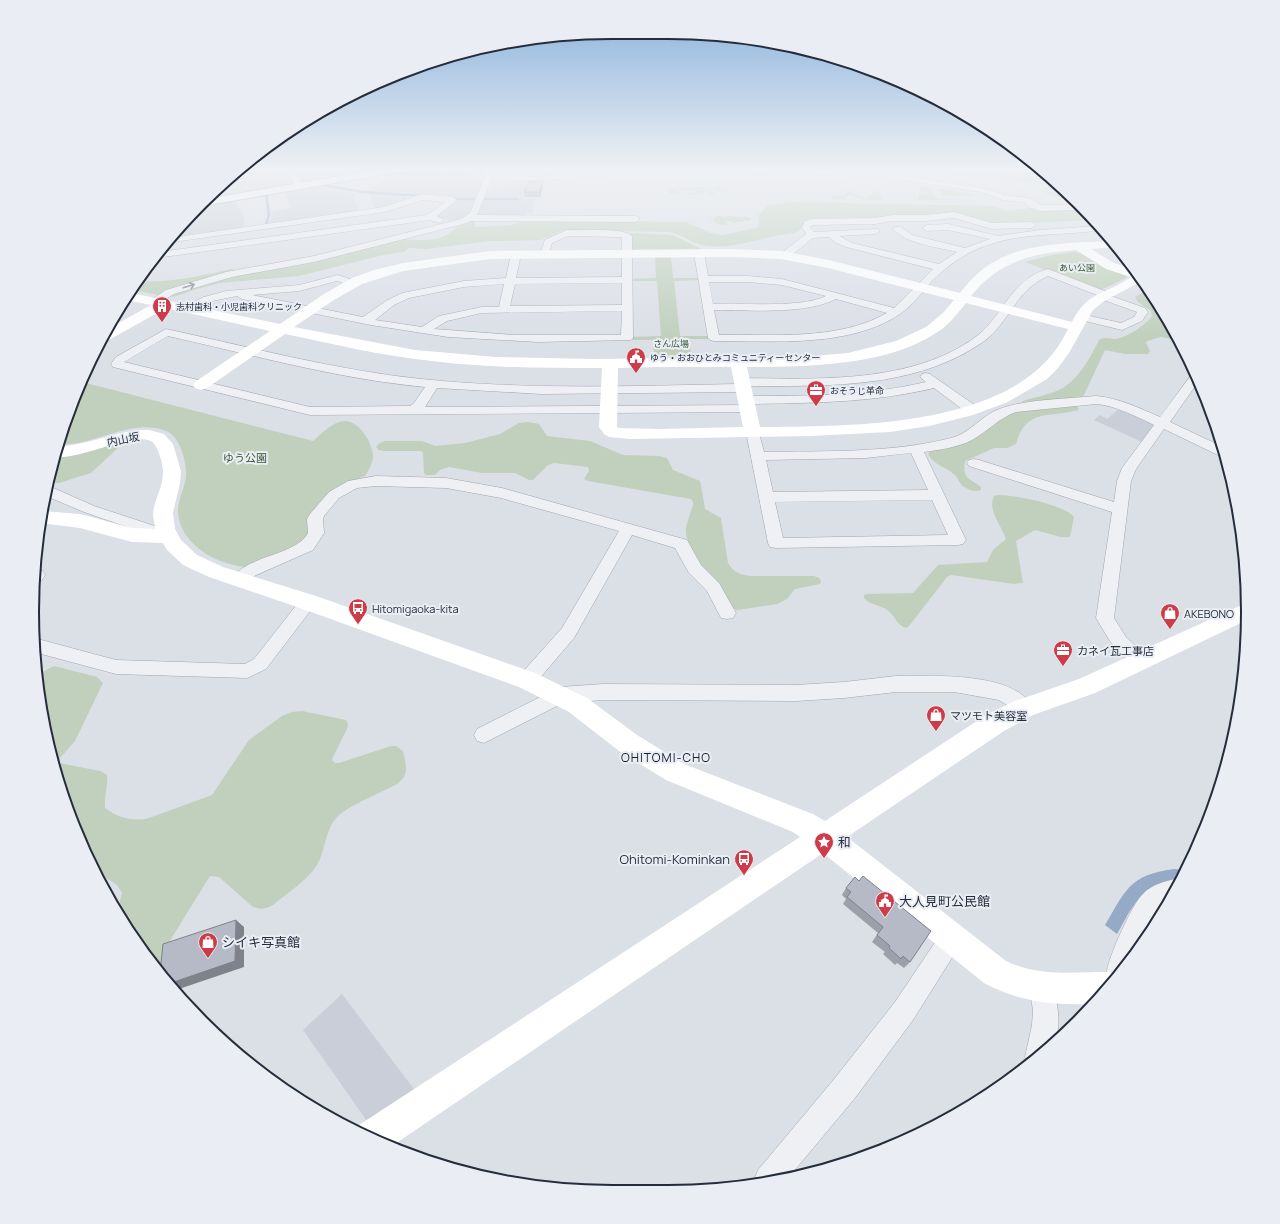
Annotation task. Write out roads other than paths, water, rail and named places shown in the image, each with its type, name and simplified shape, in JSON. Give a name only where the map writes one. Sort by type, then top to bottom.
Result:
[{"type":"street","points":[[176,240],[281,225]]},
{"type":"street","points":[[164,254],[371,225]]},
{"type":"street","points":[[113,331],[176,290],[230,274],[300,262],[449,225]]},
{"type":"street","points":[[807,225],[806,227],[811,235]]},
{"type":"street","points":[[989,225],[1014,225]]},
{"type":"street","points":[[1044,225],[1110,266],[1130,273]]},
{"type":"street","points":[[785,256],[811,235],[948,227],[996,237],[1001,240]]},
{"type":"street","points":[[262,228],[264,229],[243,267],[300,262]]},
{"type":"street","points":[[699,253],[714,338],[798,337],[832,334],[870,325],[896,312],[922,288],[940,268],[951,259],[965,251],[1001,240],[1055,232],[1094,229]]},
{"type":"street","points":[[890,230],[909,237],[965,251]]},
{"type":"street","points":[[244,292],[242,296],[424,331],[512,338],[627,338],[626,236],[571,233],[564,234],[548,242],[545,254]]},
{"type":"street","points":[[832,234],[838,241],[849,245],[940,268]]},
{"type":"street","points":[[134,297],[383,350],[437,358],[510,362],[828,359],[860,355],[888,349],[912,340],[935,328],[946,318],[983,275],[1005,262],[1034,252],[1108,245]]},
{"type":"street","points":[[201,385],[251,350],[282,329],[310,309],[352,283],[379,273],[404,267],[467,257],[516,254],[626,253],[744,253],[785,256],[828,264],[1006,309],[1079,322],[1122,327],[1138,319],[1143,312],[1048,272],[1033,279],[1023,288],[1006,309],[991,330],[973,345],[947,358],[914,369],[845,381],[745,394],[609,409],[422,411],[415,409],[310,411],[201,385],[120,365],[117,364],[117,362],[166,332],[251,350],[350,372],[433,384],[506,389],[609,389],[745,394],[855,398],[889,394],[935,384]]},
{"type":"street","points":[[504,309],[516,254]]},
{"type":"street","points":[[188,309],[215,297],[244,292],[299,288],[338,278],[352,283]]},
{"type":"street","points":[[704,279],[771,281],[805,287],[896,312]]},
{"type":"street","points":[[610,362],[608,427],[615,433],[834,431],[921,422],[971,410],[1007,395],[1035,380],[1059,357],[1088,307],[1134,279]]},
{"type":"street","points":[[367,320],[394,300],[413,293],[468,284],[510,281],[626,280]]},
{"type":"street","points":[[709,307],[800,305],[825,300],[835,295]]},
{"type":"street","points":[[424,331],[437,320],[449,316],[482,310],[627,308]]},
{"type":"street","points":[[738,361],[776,543],[958,540],[916,449]]},
{"type":"street","points":[[914,369],[971,410]]},
{"type":"street","points":[[1140,661],[1132,654],[1108,624],[1105,618],[1125,474],[1192,382]]},
{"type":"street","points":[[415,409],[419,406],[433,384]]},
{"type":"street","points":[[758,456],[860,454],[916,449],[962,439],[976,432],[1006,410],[1022,406],[1087,400],[1107,401],[1127,407],[1217,449]]},
{"type":"street","name":"内山坂","points":[[63,451],[78,449],[133,435],[150,435],[162,440],[172,471],[171,483],[163,513],[168,536]]},
{"type":"street","points":[[974,463],[1120,509]]},
{"type":"street","points":[[240,580],[246,574],[307,546],[316,533],[317,514],[326,503],[343,489],[364,481],[430,482],[460,485],[502,493],[681,544],[695,569],[714,587],[727,613]]},
{"type":"street","points":[[52,492],[89,509],[168,536],[176,548],[190,560],[216,572],[308,602],[527,680],[560,695],[594,716],[628,743],[669,768],[702,784],[803,823],[824,836],[995,972],[1024,984],[1041,987],[1101,988]]},
{"type":"street","points":[[766,497],[938,495]]},
{"type":"street","points":[[47,518],[80,521],[132,535],[168,536]]},
{"type":"street","points":[[527,680],[532,672],[568,633],[628,529]]},
{"type":"street","points":[[40,647],[116,667],[248,671],[260,664],[308,602]]},
{"type":"street","points":[[378,1134],[995,722],[1024,708],[1087,686],[1241,613]]},
{"type":"street","points":[[484,735],[560,695],[602,692],[796,693],[844,690],[896,684],[954,684],[1003,693],[1017,701],[1024,708]]},
{"type":"street","points":[[1123,961],[1145,908],[1155,898],[1167,892]]},
{"type":"street","points":[[772,1175],[845,1088],[904,1011],[952,937]]},
{"type":"street","points":[[1040,1048],[1045,1025],[1046,1010],[1041,987]]},
{"type":"water","points":[[1180,870],[1174,881],[1161,883],[1153,887],[1134,904],[1117,934],[1105,925],[1118,902],[1130,886],[1147,875]]},
{"type":"place","name":"志村歯科・小児歯科クリニック","points":[[162,323]]},
{"type":"place","name":"ゆう・おおひとみコミュニティーセンター","points":[[636,374]]},
{"type":"place","name":"おそうじ革命","points":[[816,407]]},
{"type":"place","name":"Hitomigaoka-kita","points":[[358,625]]},
{"type":"place","name":"AKEBONO","points":[[1170,630]]},
{"type":"place","name":"カネイ瓦工事店","points":[[1063,667]]},
{"type":"place","name":"マツモト美容室","points":[[936,732]]},
{"type":"place","name":"和","points":[[824,859]]},
{"type":"place","name":"Ohitomi-Kominkan","points":[[744,876]]},
{"type":"place","name":"大人見町公民館","points":[[885,918]]},
{"type":"place","name":"シイキ写真館","points":[[208,959]]},
{"type":"district","name":"OHITOMI-CHO","points":[[666,757]]},
{"type":"park label","name":"あい公園","points":[[1077,267]]},
{"type":"park label","name":"さん広場","points":[[671,343]]},
{"type":"park label","name":"ゆう公園","points":[[245,457]]}]
